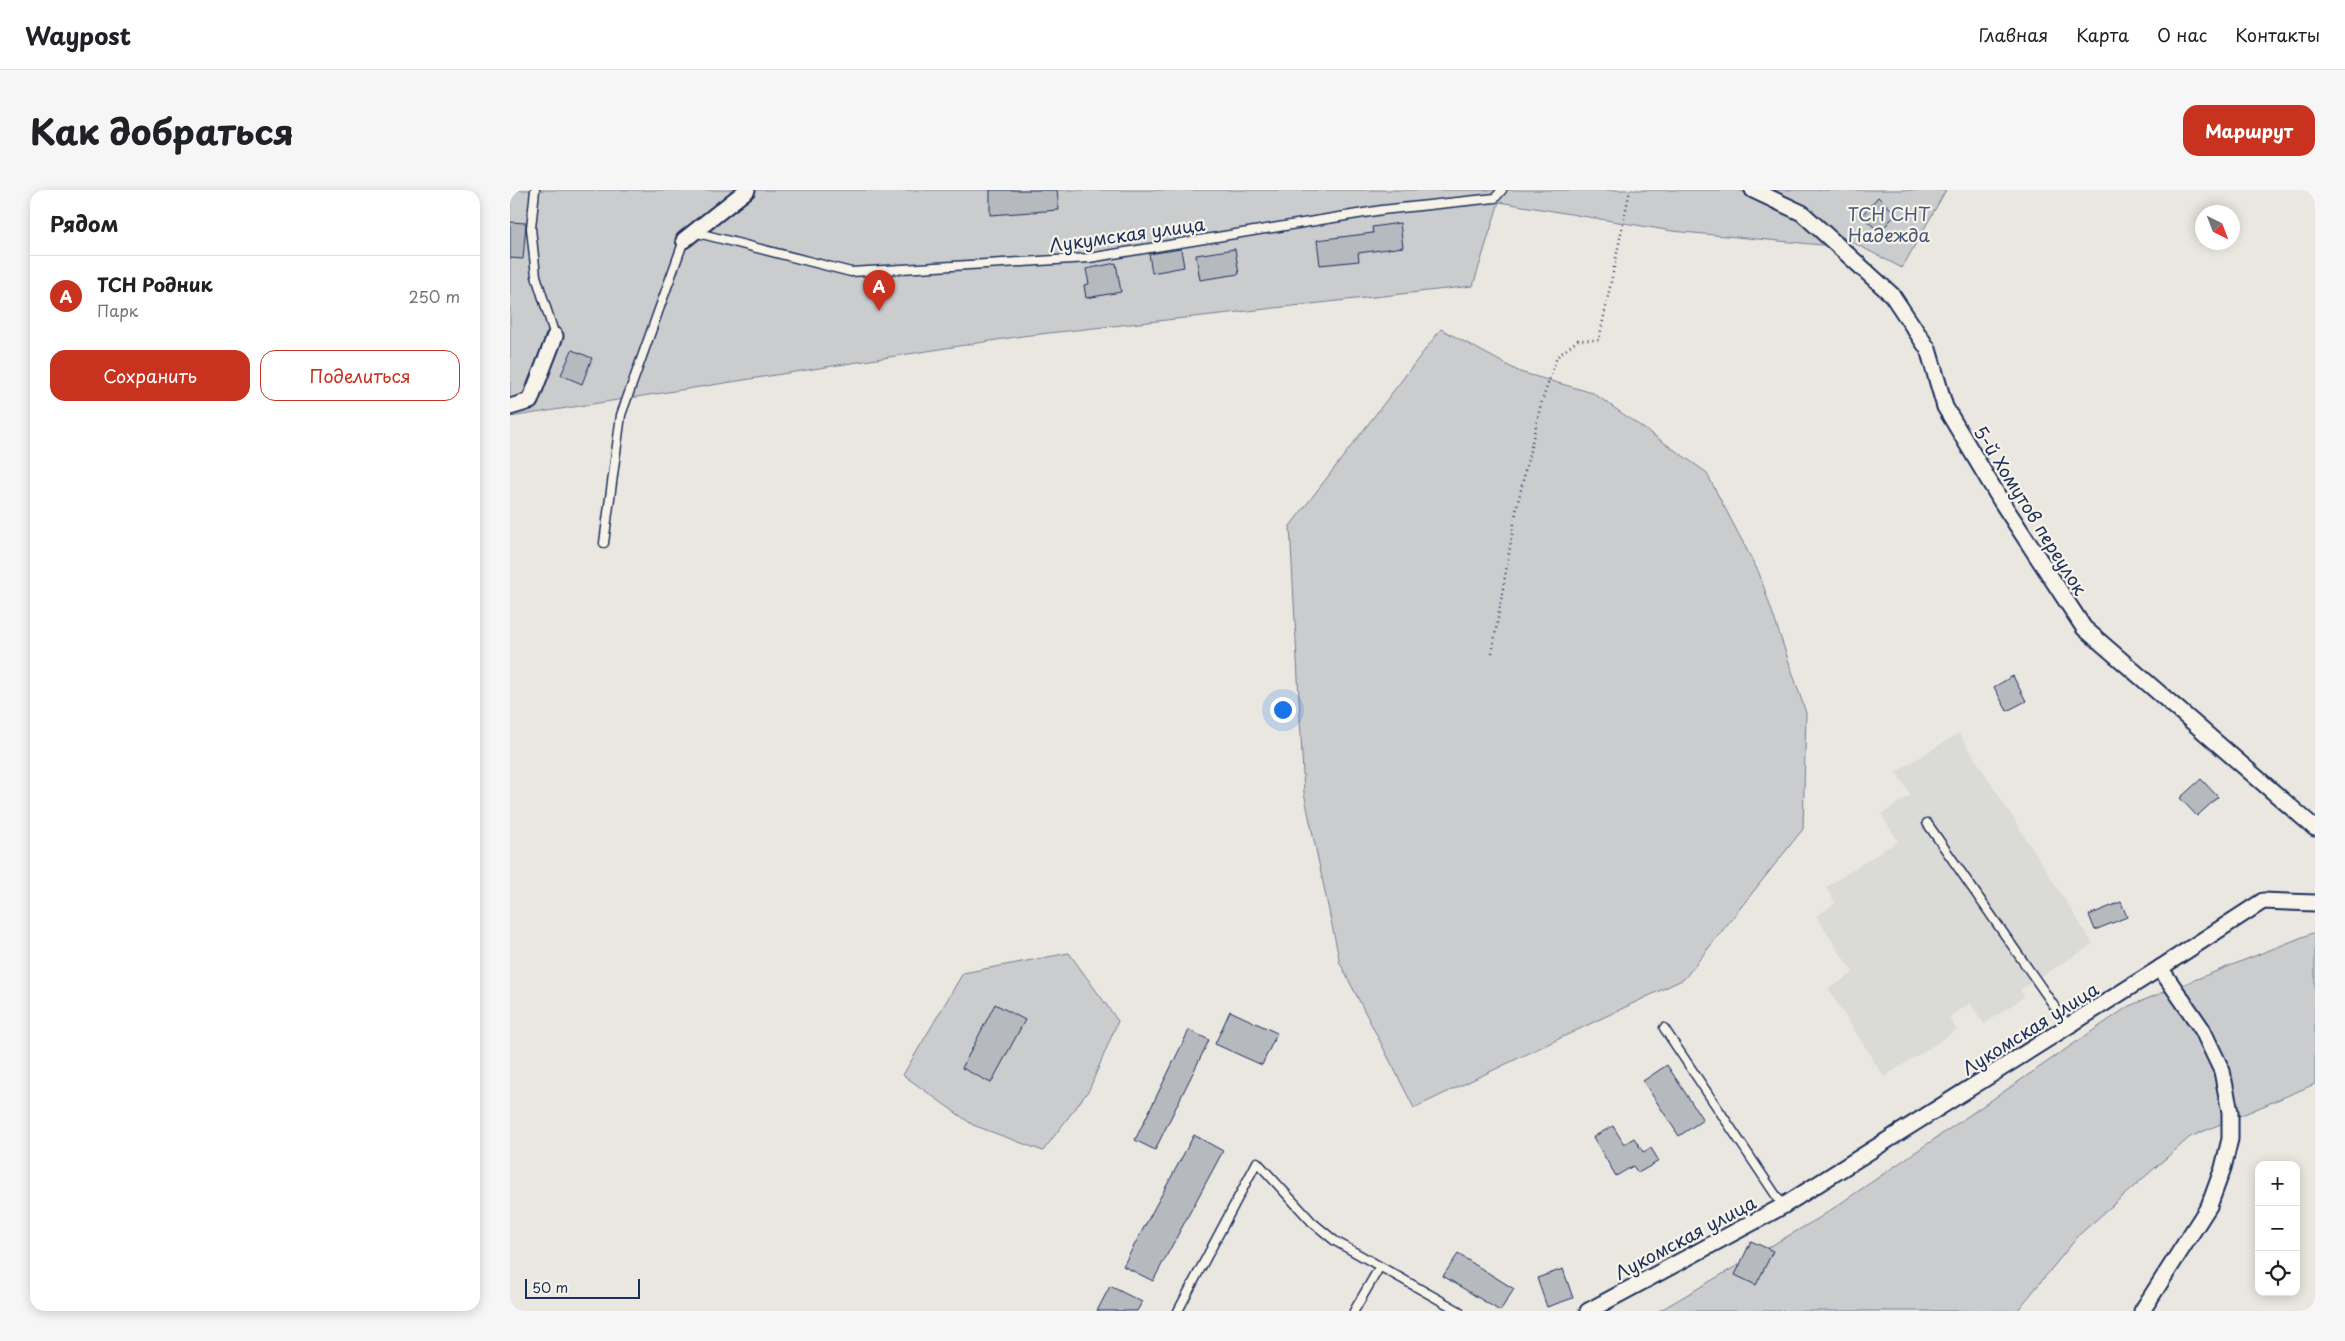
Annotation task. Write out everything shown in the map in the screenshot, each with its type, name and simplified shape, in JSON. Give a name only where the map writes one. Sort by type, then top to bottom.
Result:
[{"type":"street","points":[[689,236],[746,190]]},
{"type":"street","name":"5-й Хомутов переулок","points":[[1753,190],[1802,212],[1892,294],[1928,349],[1945,407],[2001,501],[2084,628],[2315,828]]},
{"type":"street","points":[[510,407],[530,401],[555,336]]},
{"type":"street","points":[[2142,1311],[2209,1206],[2223,1168],[2230,1139],[2230,1112],[2222,1071],[2202,1029],[2160,968],[2264,901],[2315,903]]},
{"type":"street","name":"Лукомская улица","points":[[1588,1311],[1783,1206],[2160,968]]},
{"type":"lane","points":[[535,190],[531,228],[536,276],[555,336]]},
{"type":"lane","name":"Лукумская улица","points":[[689,236],[851,272],[1089,258],[1382,210],[1495,198],[1502,190]]},
{"type":"lane","points":[[604,543],[621,415],[689,236]]},
{"type":"lane","points":[[1927,823],[2068,1026]]},
{"type":"lane","points":[[1664,1028],[1783,1206]]},
{"type":"lane","points":[[1178,1311],[1257,1162],[1312,1222],[1335,1241],[1379,1268],[1459,1311]]},
{"type":"lane","points":[[1354,1311],[1379,1268]]},
{"type":"path","points":[[1492,653],[1516,506],[1541,404],[1556,357],[1578,340],[1599,340],[1630,190]]},
{"type":"shaded area","points":[[1959,733],[2093,944],[2020,990],[2024,997],[1984,1024],[1970,1003],[1949,1017],[1957,1030],[1884,1077],[1828,989],[1853,973],[1816,916],[1836,903],[1826,887],[1898,841],[1881,814],[1911,795],[1896,772]]},
{"type":"green space","points":[[510,190],[1739,190],[1854,248],[1672,231],[1499,202],[1473,286],[1022,336],[510,417]]},
{"type":"green space","name":"ТСН СНТ Надежда","points":[[1752,190],[1946,190],[1902,268]]},
{"type":"green space","points":[[1441,329],[1520,372],[1593,393],[1706,472],[1759,573],[1806,713],[1803,829],[1684,979],[1414,1108],[1340,963],[1304,793],[1290,526]]},
{"type":"green space","points":[[2315,932],[2315,1084],[2190,1137],[2080,1234],[2017,1311],[1659,1311],[1819,1218],[2129,1006]]},
{"type":"green space","points":[[1069,953],[1118,1021],[1089,1090],[1043,1151],[973,1125],[903,1075],[963,973]]},
{"type":"building","points":[[990,190],[1057,190],[1059,210],[990,215]]},
{"type":"building","points":[[1878,197],[1896,214],[1880,232],[1861,216]]},
{"type":"building","points":[[510,222],[526,223],[523,259],[510,258]]},
{"type":"building","points":[[1400,223],[1403,247],[1358,253],[1359,261],[1320,265],[1317,240],[1373,233],[1372,227]]},
{"type":"building","points":[[1181,249],[1184,267],[1152,273],[1149,254]]},
{"type":"building","points":[[1235,249],[1239,274],[1200,280],[1196,255]]},
{"type":"building","points":[[1116,263],[1121,292],[1086,298],[1084,285],[1089,284],[1086,269]]},
{"type":"building","points":[[572,350],[592,358],[582,384],[561,375]]},
{"type":"building","points":[[2013,676],[2026,701],[2007,711],[1994,687]]},
{"type":"building","points":[[2201,779],[2218,797],[2197,816],[2180,798]]},
{"type":"building","points":[[2121,902],[2127,917],[2095,930],[2089,915]]},
{"type":"building","points":[[995,1004],[1025,1020],[991,1083],[962,1068]]},
{"type":"building","points":[[1230,1011],[1277,1033],[1262,1065],[1215,1044]]},
{"type":"building","points":[[1189,1030],[1209,1040],[1155,1150],[1135,1140]]},
{"type":"building","points":[[1667,1065],[1703,1120],[1679,1136],[1643,1081]]},
{"type":"building","points":[[1613,1126],[1624,1144],[1634,1138],[1643,1152],[1651,1148],[1659,1161],[1638,1173],[1633,1166],[1616,1176],[1593,1137]]},
{"type":"building","points":[[1194,1135],[1223,1151],[1153,1281],[1123,1266]]},
{"type":"building","points":[[1751,1241],[1773,1251],[1756,1285],[1735,1275]]},
{"type":"building","points":[[1458,1254],[1514,1289],[1500,1311],[1443,1276]]},
{"type":"building","points":[[1563,1269],[1573,1298],[1547,1307],[1537,1278]]},
{"type":"building","points":[[1110,1286],[1142,1302],[1137,1311],[1097,1311]]},
{"type":"place","name":"ТСН Родник","points":[[879,311]]}]
